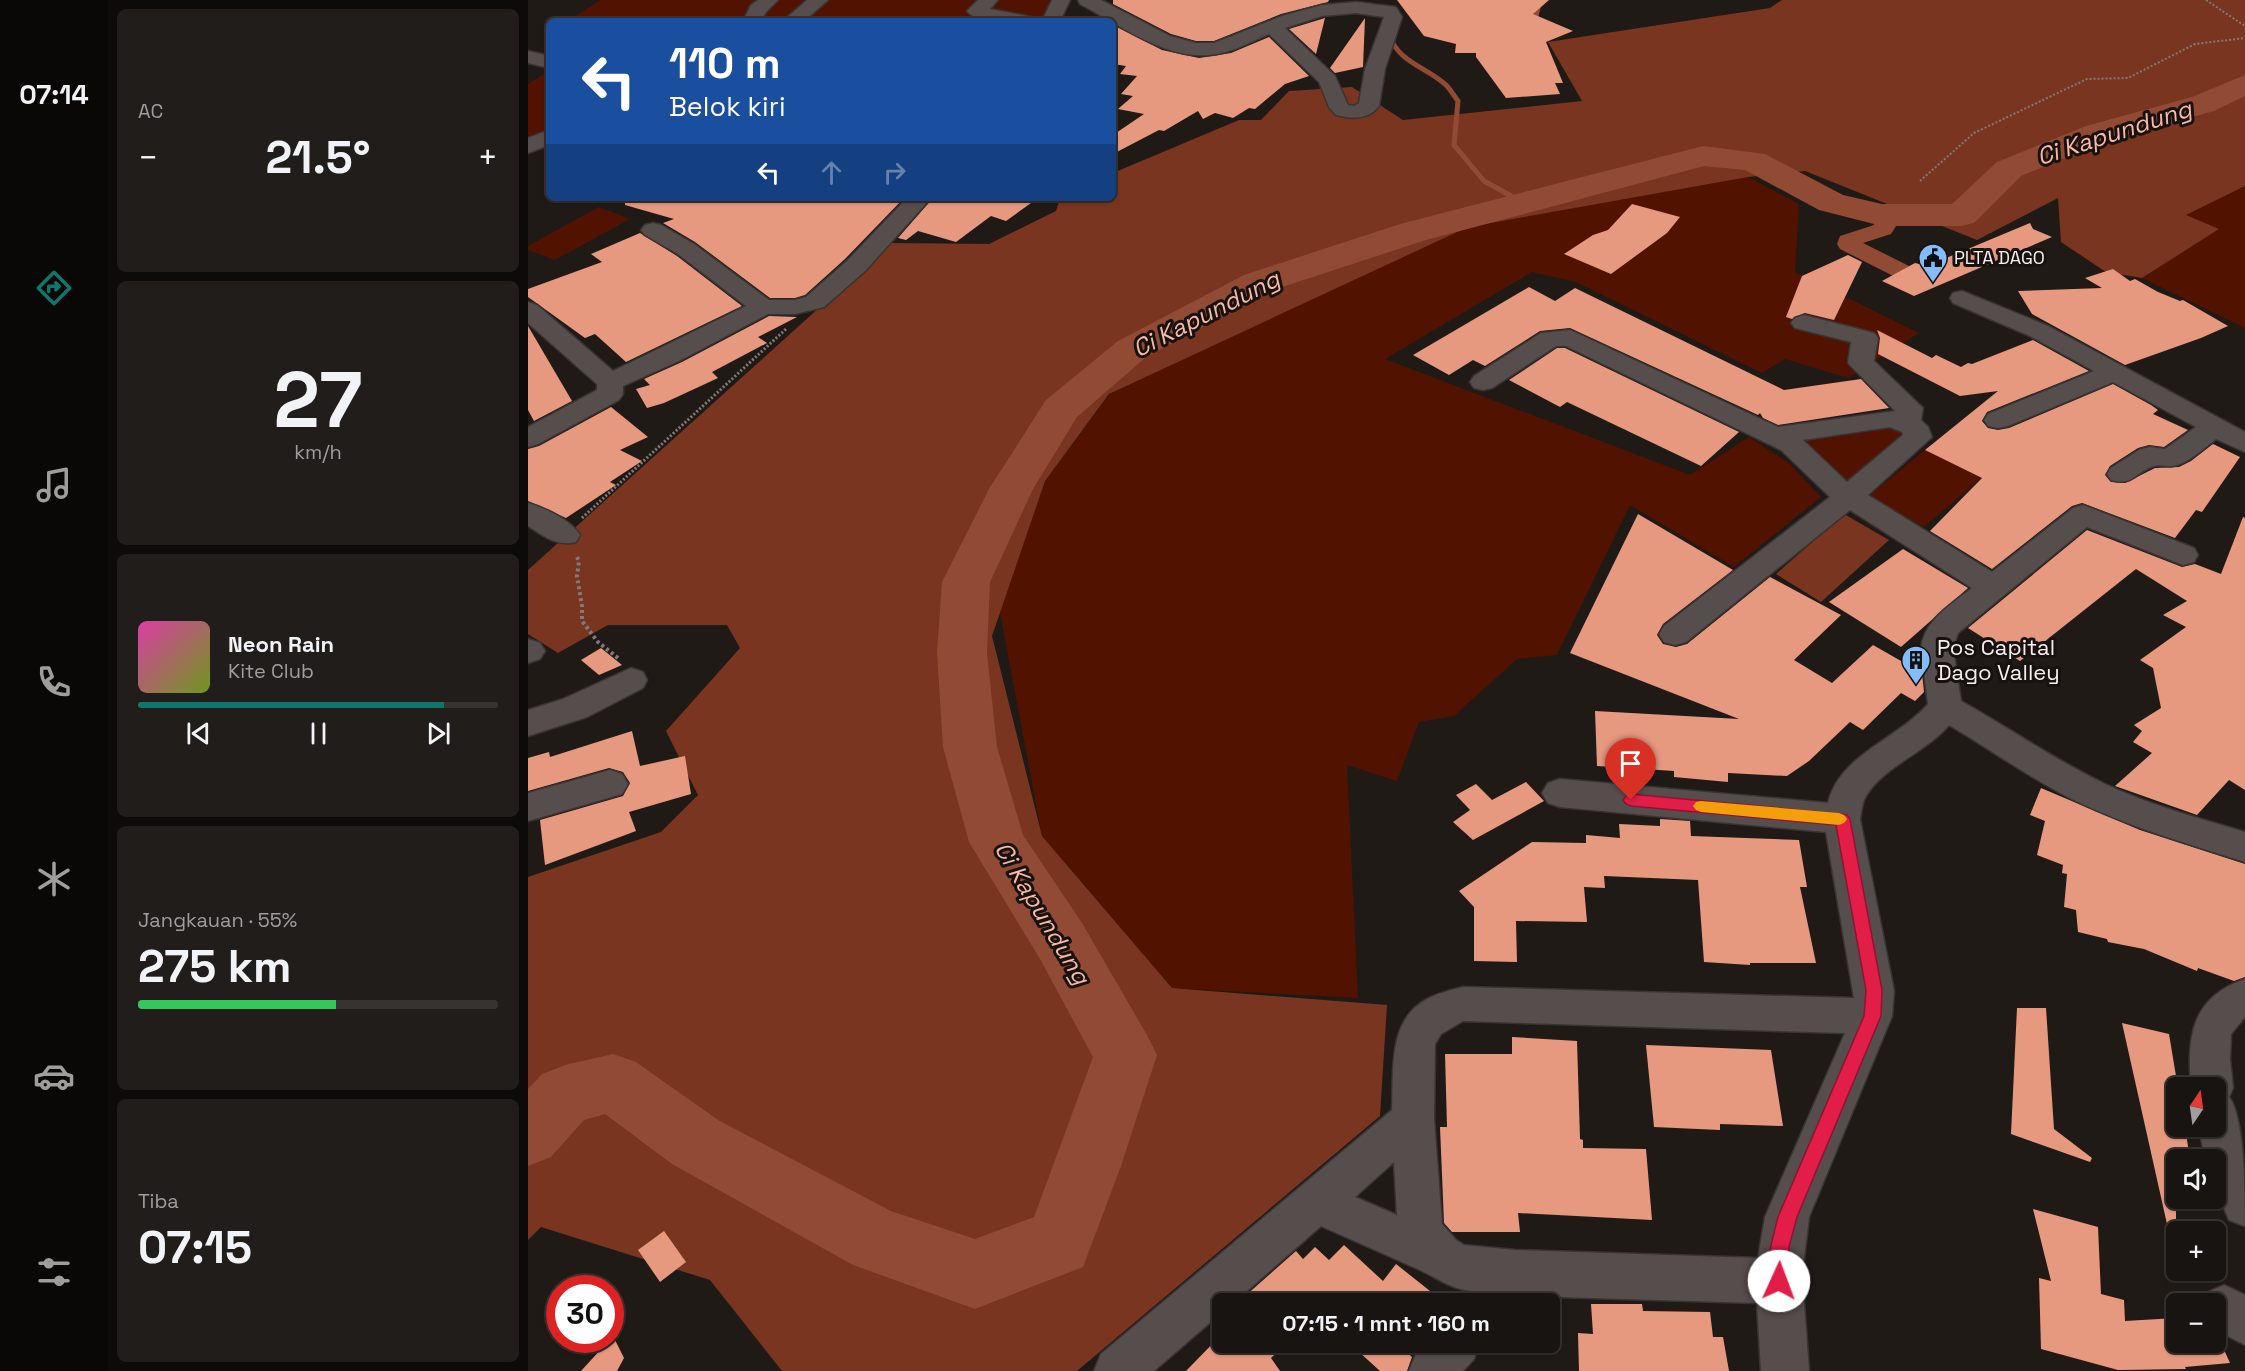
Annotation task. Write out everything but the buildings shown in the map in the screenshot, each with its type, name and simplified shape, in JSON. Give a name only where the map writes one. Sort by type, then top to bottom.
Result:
[{"type":"street","points":[[754,18],[758,9],[769,0]]},
{"type":"street","points":[[796,18],[819,0]]},
{"type":"street","points":[[989,0],[976,11],[980,14],[1006,18]]},
{"type":"street","points":[[1052,18],[1061,0]]},
{"type":"street","points":[[1087,0],[1163,41],[1214,49],[1272,26],[1310,5],[1365,4],[1389,11],[1393,17],[1375,69],[1369,106],[1365,110],[1350,113],[1343,111],[1339,107],[1328,80],[1272,26]]},
{"type":"street","points":[[528,57],[546,61]]},
{"type":"street","points":[[528,147],[546,138]]},
{"type":"street","points":[[610,382],[775,307],[815,302],[870,252],[917,201]]},
{"type":"street","points":[[653,230],[775,307]]},
{"type":"street","points":[[1962,298],[2039,332],[2245,443]]},
{"type":"street","points":[[528,310],[610,382],[610,394],[528,438]]},
{"type":"street","points":[[1804,323],[1865,338],[1861,363],[1909,408],[1908,423]]},
{"type":"street","points":[[1483,382],[1550,338],[1570,338],[1791,444],[1833,486],[1848,497],[1993,587]]},
{"type":"street","points":[[1998,420],[2115,372]]},
{"type":"street","points":[[1675,634],[1915,442],[1918,432],[1908,423],[1890,419],[1774,436]]},
{"type":"street","points":[[2121,474],[2150,456],[2170,458],[2215,427]]},
{"type":"street","points":[[528,513],[564,535]]},
{"type":"street","points":[[1785,1371],[1779,1281],[1780,1247],[1787,1217],[1872,1016],[1874,990],[1842,819],[1847,797],[1864,773],[1928,727],[1945,707],[1937,648],[1940,633],[1945,626],[2083,515],[2182,555]]},
{"type":"street","points":[[528,723],[575,708],[621,686]]},
{"type":"street","points":[[1945,707],[2031,760],[2112,802],[2170,824],[2245,847]]},
{"type":"street","points":[[528,807],[610,784]]},
{"type":"street","points":[[1560,793],[1842,819]]},
{"type":"street","points":[[2211,1077],[2209,1057],[2213,1028],[2222,1011],[2245,996]]},
{"type":"street","points":[[1440,1256],[1426,1242],[1420,1224],[1413,1119],[1415,1042],[1427,1022],[1442,1011],[1463,1004],[1872,1016]]},
{"type":"street","points":[[1118,1371],[1413,1119]]},
{"type":"street","points":[[2222,1137],[2231,1175],[2245,1205]]},
{"type":"street","points":[[1316,1202],[1440,1256],[1457,1267],[1503,1288],[1779,1281]]},
{"type":"street","points":[[1433,1371],[1448,1353]]},
{"type":"path","points":[[2206,0],[2245,26]]},
{"type":"path","points":[[1920,181],[1974,133],[2087,79],[2128,78],[2195,44],[2245,38]]},
{"type":"path","points":[[621,686],[631,668],[598,642],[582,621],[584,611],[574,572],[579,561],[564,535],[815,302]]},
{"type":"shaded area","points":[[601,0],[1057,0],[1045,18],[572,18]]},
{"type":"shaded area","points":[[1782,0],[2245,0],[2245,186],[2186,215],[2219,229],[2142,278],[2106,272],[2061,242],[2058,198],[1977,240],[1805,171],[1748,177],[1468,227],[1109,394],[1045,481],[992,636],[1042,836],[1172,988],[1387,1005],[1380,1116],[1077,1371],[782,1371],[710,1280],[541,1227],[528,1240],[528,877],[661,832],[698,795],[666,731],[740,648],[727,625],[608,625],[558,653],[528,634],[528,570],[891,243],[989,244],[1056,211],[1059,201],[1116,201],[1116,172],[1239,120],[1261,120],[1289,91],[1352,87],[1403,120],[1582,101],[1548,42],[1770,8]]},
{"type":"shaded area","points":[[546,73],[546,143],[528,139],[528,84]]},
{"type":"shaded area","points":[[1748,177],[1799,204],[1795,272],[1919,333],[1848,378],[1785,359],[1762,373],[1576,282],[1532,272],[1385,359],[1690,475],[1749,437],[1790,464],[1821,497],[1734,567],[1630,505],[1557,655],[1517,659],[1454,716],[1419,722],[1397,781],[1347,765],[1358,998],[1172,988],[1042,836],[999,607],[1045,481],[1110,394],[1269,294],[1468,227],[1654,189]]},
{"type":"shaded area","points":[[2245,186],[2245,328],[2142,278],[2218,229],[2186,215]]},
{"type":"shaded area","points":[[599,207],[630,219],[555,260],[528,250],[528,246]]},
{"type":"shaded area","points":[[1891,421],[1911,428],[1847,493],[1783,437]]},
{"type":"shaded area","points":[[1925,450],[1981,478],[1924,527],[1867,497]]},
{"type":"shaded area","points":[[1844,514],[1889,540],[1821,602],[1776,574]]},
{"type":"waterway","points":[[1527,20],[1536,16],[1540,0]]},
{"type":"waterway","points":[[1389,35],[1399,52],[1439,79],[1458,101],[1454,145],[1484,181],[1524,203]]},
{"type":"waterway","name":"Ci Kapundung","points":[[528,1135],[565,1095],[613,1083],[695,1142],[877,1241],[975,1274],[1059,1243],[1088,1166],[1125,1055],[1061,941],[997,842],[970,747],[962,653],[966,582],[1011,489],[1061,409],[1132,349],[1257,283],[1413,232],[1703,156],[1753,161],[1831,203],[1882,215],[1961,215],[2009,169],[2098,133],[2203,104],[2245,84]]},
{"type":"waterway","points":[[1882,215],[1885,226],[1883,229],[1848,241],[1848,244],[1913,277]]},
{"type":"slow traffic","points":[[1701,806],[1839,819]]},
{"type":"place","name":"PLTA DAGO","points":[[1933,284]]},
{"type":"place","name":"Pos Capital Dago Valley","points":[[1916,686]]},
{"type":"route","points":[[1631,800],[1842,819],[1874,990],[1874,1003],[1872,1016],[1787,1217],[1780,1247],[1779,1281]]}]
